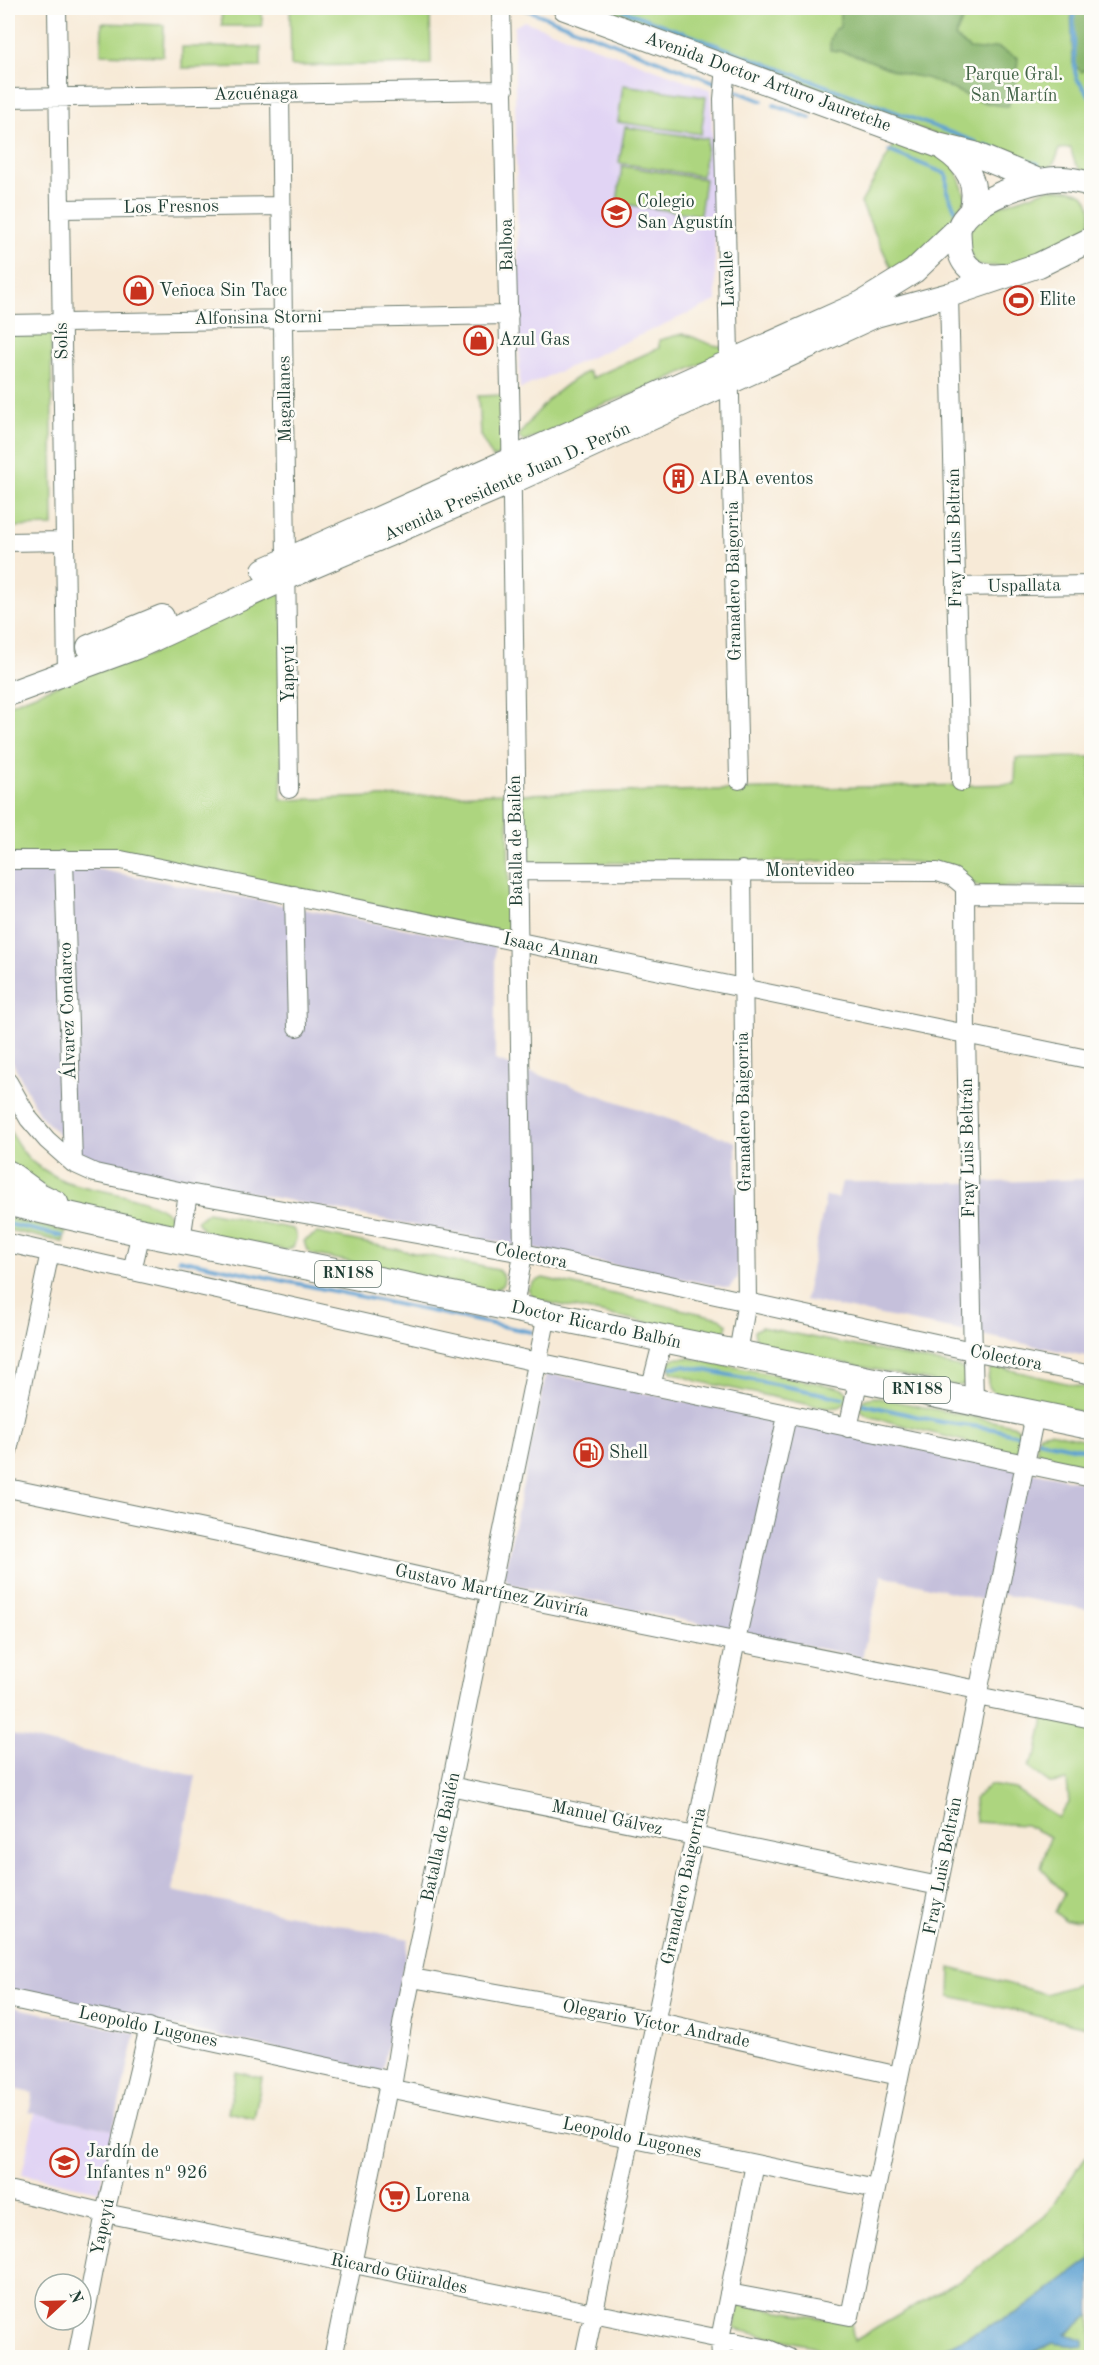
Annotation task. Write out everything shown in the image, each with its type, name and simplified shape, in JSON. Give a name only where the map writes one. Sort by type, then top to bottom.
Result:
[{"type":"highway","points":[[8,1174],[38,1196],[100,1222]]},
{"type":"highway","name":"RN188","points":[[8,1202],[100,1222]]},
{"type":"highway","name":"Doctor Ricardo Balbín","points":[[100,1222],[1092,1426]]},
{"type":"main road","name":"Avenida Doctor Arturo Jauretche","points":[[565,8],[938,145],[974,154],[1039,181]]},
{"type":"main road","name":"Avenida Doctor Arturo Jauretche","points":[[938,145],[957,158],[967,169],[974,184],[974,200],[965,220]]},
{"type":"main road","name":"Avenida Presidente Juan D. Perón","points":[[8,677],[66,665],[136,646],[288,568],[511,472],[730,372],[889,288],[933,255],[965,220],[1010,190],[1039,181],[1063,178],[1090,185]]},
{"type":"main road","name":"Avenida Presidente Juan D. Perón","points":[[965,220],[959,246],[962,260],[973,272],[986,276],[1008,276]]},
{"type":"main road","name":"Avenida Presidente Juan D. Perón","points":[[730,372],[876,315],[1008,276],[1087,246]]},
{"type":"main road","name":"Avenida Presidente Juan D. Perón","points":[[8,694],[66,665]]},
{"type":"street","name":"Solís","points":[[57,8],[66,665]]},
{"type":"street","name":"Balboa","points":[[501,8],[511,472]]},
{"type":"street","name":"Lavalle","points":[[726,67],[723,99],[730,372]]},
{"type":"street","name":"Azcuénaga","points":[[8,98],[504,90]]},
{"type":"street","name":"Magallanes","points":[[280,94],[288,568]]},
{"type":"street","name":"Los Fresnos","points":[[61,209],[282,206]]},
{"type":"street","name":"Fray Luis Beltrán","points":[[949,295],[961,782]]},
{"type":"street","name":"Alfonsina Storni","points":[[8,324],[283,317],[509,315]]},
{"type":"street","name":"Granadero Baigorria","points":[[730,372],[739,780]]},
{"type":"street","name":"Batalla de Bailén","points":[[511,472],[523,1253],[514,1308]]},
{"type":"street","points":[[8,542],[64,541]]},
{"type":"street","name":"Yapeyú","points":[[288,568],[289,789]]},
{"type":"street","name":"Uspallata","points":[[956,587],[1092,585]]},
{"type":"street","name":"Álvarez Condarco","points":[[64,859],[73,1164]]},
{"type":"street","name":"Isaac Annan","points":[[8,860],[121,861],[1092,1060]]},
{"type":"street","name":"Granadero Baigorria","points":[[738,1353],[747,1301],[742,870]]},
{"type":"street","name":"Montevideo","points":[[517,871],[937,872],[953,877],[965,887],[965,894]]},
{"type":"street","name":"Fray Luis Beltrán","points":[[965,894],[974,1402]]},
{"type":"street","points":[[965,894],[1092,895]]},
{"type":"street","points":[[294,895],[297,1027]]},
{"type":"street","name":"Colectora","points":[[8,1082],[29,1119],[47,1140],[73,1164],[95,1173],[188,1193],[523,1253],[1092,1375]]},
{"type":"street","points":[[181,1240],[188,1193]]},
{"type":"street","points":[[132,1271],[141,1232]]},
{"type":"street","points":[[8,1243],[537,1362],[1092,1478]]},
{"type":"street","points":[[8,1451],[12,1410],[50,1252]]},
{"type":"street","name":"Batalla de Bailén","points":[[333,2358],[350,2264],[391,2084],[547,1315]]},
{"type":"street","points":[[651,1386],[663,1339]]},
{"type":"street","points":[[848,1428],[860,1378]]},
{"type":"street","name":"Fray Luis Beltrán","points":[[729,2293],[850,2316],[1035,1415]]},
{"type":"street","name":"Granadero Baigorria","points":[[584,2358],[736,1641],[787,1416]]},
{"type":"street","name":"Gustavo Martínez Zuviría","points":[[8,1488],[253,1539],[489,1592],[736,1641],[1092,1719]]},
{"type":"street","name":"Manuel Gálvez","points":[[450,1786],[939,1886]]},
{"type":"street","name":"Olegario Víctor Andrade","points":[[412,1978],[655,2021],[899,2076]]},
{"type":"street","name":"Leopoldo Lugones","points":[[8,1998],[149,2027],[391,2084],[876,2189]]},
{"type":"street","name":"Yapeyú","points":[[77,2358],[105,2213],[149,2027]]},
{"type":"street","points":[[721,2358],[720,2339],[755,2164]]},
{"type":"street","name":"Ricardo Güiraldes","points":[[8,2190],[105,2213],[768,2349],[789,2358]]},
{"type":"shaded area","name":"Colegio San Agustín","points":[[524,21],[711,90],[716,301],[520,389],[514,27]]},
{"type":"shaded area","points":[[91,868],[495,946],[495,1060],[736,1142],[738,1277],[729,1288],[82,1159],[39,1114],[8,1053],[8,870]]},
{"type":"shaded area","points":[[1091,1179],[1091,1357],[805,1300],[826,1196],[838,1198],[842,1182],[961,1183]]},
{"type":"shaded area","points":[[546,1373],[1091,1484],[1091,1610],[994,1593],[991,1602],[882,1575],[862,1657],[510,1584],[504,1575]]},
{"type":"shaded area","points":[[8,1734],[196,1776],[172,1891],[409,1939],[382,2072],[8,1990]]},
{"type":"shaded area","points":[[8,2006],[136,2033],[113,2130],[29,2112],[33,2093],[8,2088]]},
{"type":"shaded area","name":"Jardín de Infantes nº 926","points":[[35,2113],[113,2130],[100,2191],[22,2174]]},
{"type":"green space","points":[[221,8],[262,8],[262,26],[222,26]]},
{"type":"green space","points":[[290,8],[430,8],[431,64],[291,66]]},
{"type":"green space","name":"Parque Gral. San Martín","points":[[592,8],[1091,8],[1091,175],[1077,165],[1071,148],[1059,149],[1052,164],[1038,172]]},
{"type":"green space","points":[[840,8],[939,8],[940,11],[959,12],[963,19],[955,37],[970,49],[982,50],[997,47],[1018,58],[1015,90],[1008,106],[987,103],[929,79],[901,73],[858,56],[830,50],[834,30],[840,27]]},
{"type":"green space","points":[[1071,8],[1091,8],[1091,65],[1082,72],[1073,64]]},
{"type":"green space","points":[[102,23],[164,25],[163,56],[101,54]]},
{"type":"green space","points":[[182,47],[261,47],[261,67],[182,68]]},
{"type":"green space","points":[[623,85],[706,97],[701,134],[618,122]]},
{"type":"green space","points":[[625,127],[708,139],[702,176],[619,163]]},
{"type":"green space","points":[[896,141],[940,156],[955,166],[966,198],[943,232],[895,276],[861,203]]},
{"type":"green space","points":[[622,166],[705,179],[700,215],[617,203]]},
{"type":"green space","points":[[1048,189],[1072,190],[1088,199],[1091,219],[1087,228],[1065,243],[1020,261],[1000,267],[975,265],[964,236],[988,210]]},
{"type":"green space","points":[[51,332],[53,526],[8,527],[8,333]]},
{"type":"green space","points":[[682,334],[712,345],[723,346],[723,354],[639,392],[586,410],[574,421],[524,442],[518,437],[549,400],[576,378],[588,371],[592,378],[659,348],[659,340]]},
{"type":"green space","points":[[504,395],[505,440],[502,453],[493,458],[480,435],[478,396]]},
{"type":"green space","points":[[276,592],[287,601],[281,800],[508,793],[509,928],[500,932],[131,854],[8,855],[8,705],[84,675],[150,655],[173,639]]},
{"type":"green space","points":[[1091,757],[1091,887],[981,887],[924,863],[866,859],[801,862],[535,863],[528,861],[524,854],[522,794],[1015,784],[1016,758]]},
{"type":"green space","points":[[8,1127],[25,1154],[48,1173],[64,1181],[141,1200],[167,1212],[172,1220],[169,1224],[72,1205],[8,1166]]},
{"type":"green space","points":[[208,1212],[293,1229],[296,1236],[295,1242],[293,1247],[286,1250],[210,1234],[203,1230],[197,1221]]},
{"type":"green space","points":[[8,1218],[66,1231],[63,1242],[8,1230]]},
{"type":"green space","points":[[317,1233],[498,1270],[504,1277],[503,1285],[493,1291],[311,1254],[304,1241]]},
{"type":"green space","points":[[543,1278],[720,1318],[727,1324],[727,1327],[724,1333],[715,1336],[541,1301],[532,1296],[528,1289],[534,1282]]},
{"type":"green space","points":[[761,1327],[959,1367],[966,1371],[968,1378],[964,1385],[956,1386],[770,1348],[761,1344],[756,1338],[754,1331]]},
{"type":"green space","points":[[677,1358],[689,1358],[837,1387],[845,1390],[849,1396],[848,1401],[840,1407],[825,1408],[697,1381],[671,1372],[670,1361]]},
{"type":"green space","points":[[998,1367],[1091,1389],[1091,1414],[998,1396],[990,1387],[988,1378],[990,1369]]},
{"type":"green space","points":[[874,1397],[1013,1425],[1020,1430],[1022,1435],[1019,1450],[1012,1454],[868,1416],[861,1411],[860,1403]]},
{"type":"green space","points":[[1050,1432],[1091,1441],[1091,1466],[1043,1456],[1037,1452],[1036,1442],[1040,1434]]},
{"type":"green space","points":[[1045,1714],[1091,1723],[1091,1920],[1065,1921],[1055,1912],[1064,1893],[1041,1868],[1050,1837],[1026,1825],[976,1822],[974,1799],[990,1785],[1015,1789],[1058,1818],[1069,1803],[1067,1781],[1050,1783],[1028,1767],[1037,1752]]},
{"type":"green space","points":[[951,1968],[1046,1994],[1091,1980],[1091,2028],[950,1996]]},
{"type":"green space","points":[[236,2072],[262,2078],[254,2118],[228,2112]]},
{"type":"green space","points":[[1091,2149],[1091,2259],[1022,2310],[942,2349],[931,2357],[835,2357],[813,2346],[734,2329],[739,2304],[851,2323],[854,2341],[970,2274],[1045,2216]]},
{"type":"green space","points":[[1091,2315],[1091,2357],[1023,2358],[1053,2343],[1083,2347],[1066,2335]]},
{"type":"water","points":[[1091,2259],[1091,2315],[1066,2334],[1084,2340],[1084,2347],[1053,2343],[1023,2357],[931,2357],[942,2349],[1022,2310]]},
{"type":"waterway","points":[[522,8],[717,83]]},
{"type":"waterway","points":[[617,8],[976,142]]},
{"type":"waterway","points":[[1073,8],[1075,71],[1077,79],[1092,99]]},
{"type":"waterway","points":[[734,90],[762,101]]},
{"type":"waterway","points":[[774,105],[810,118]]},
{"type":"waterway","points":[[985,146],[1038,164]]},
{"type":"waterway","points":[[889,151],[944,173],[947,176],[947,192],[956,211]]},
{"type":"waterway","points":[[8,1224],[62,1236]]},
{"type":"waterway","points":[[179,1259],[531,1332]]},
{"type":"waterway","points":[[672,1367],[684,1366],[843,1398]]},
{"type":"waterway","points":[[863,1404],[941,1422],[994,1429],[1021,1436]]},
{"type":"waterway","points":[[1038,1440],[1092,1451]]},
{"type":"place","name":"Colegio San Agustín","points":[[616,212]]},
{"type":"place","name":"Veñoca Sin Tacc","points":[[138,291]]},
{"type":"place","name":"Elite","points":[[1018,300]]},
{"type":"place","name":"Azul Gas","points":[[478,340]]},
{"type":"place","name":"ALBA eventos","points":[[678,479]]},
{"type":"place","name":"Shell","points":[[588,1453]]},
{"type":"place","name":"Jardín de Infantes nº 926","points":[[65,2162]]},
{"type":"place","name":"Lorena","points":[[394,2196]]}]
